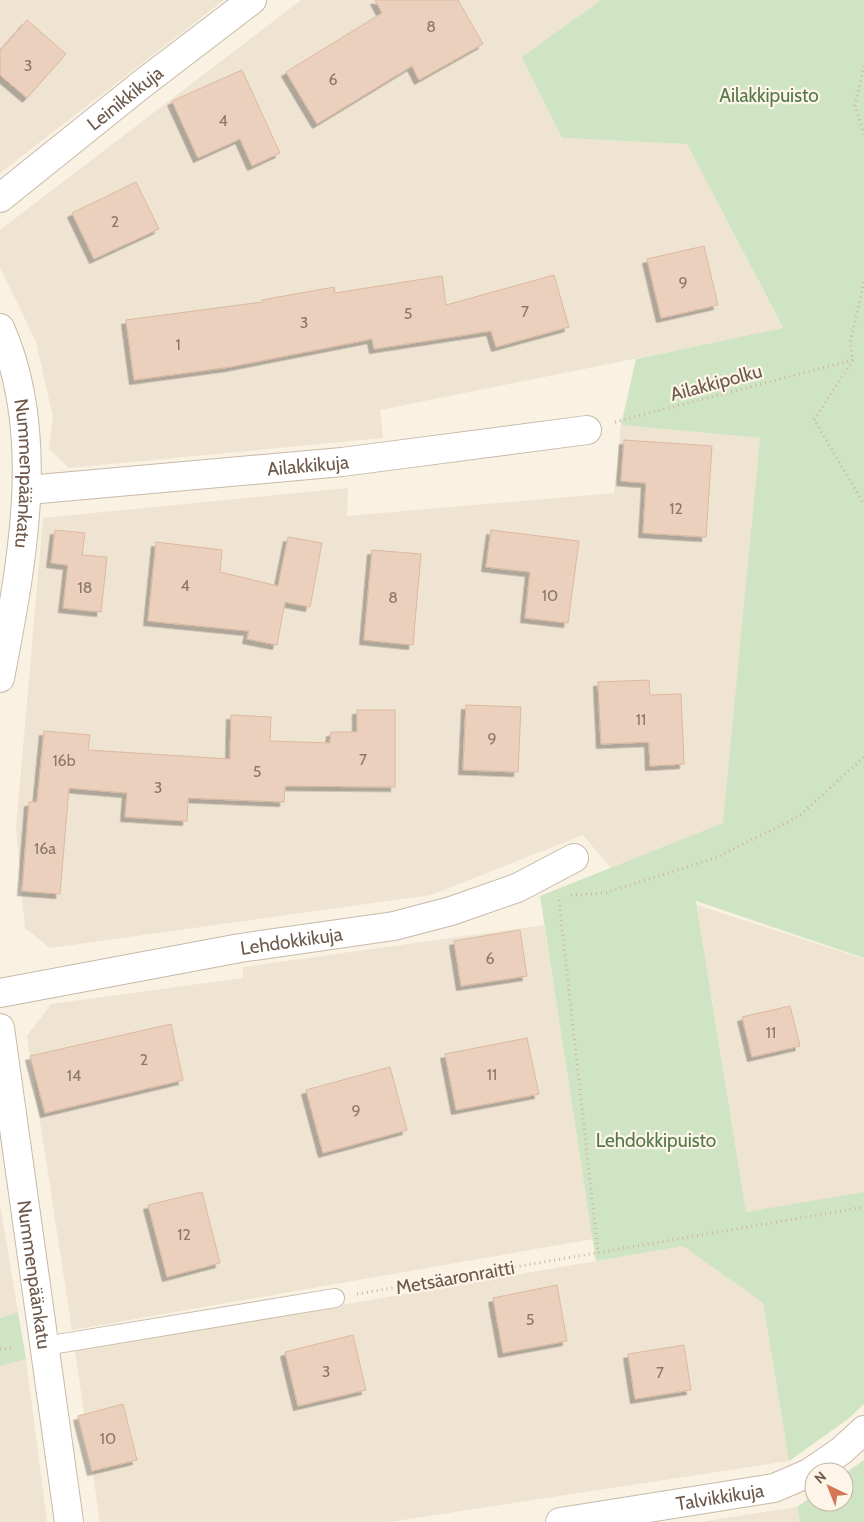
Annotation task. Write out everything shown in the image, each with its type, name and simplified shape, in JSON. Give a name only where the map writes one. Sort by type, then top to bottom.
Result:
[{"type":"street","name":"Leinikkikuja","points":[[0,198],[142,84],[252,0]]},
{"type":"street","name":"Nummenpäänkatu","points":[[0,328],[10,350],[24,421],[28,490],[15,598],[0,678]]},
{"type":"street","name":"Ailakkikuja","points":[[28,490],[342,462],[587,430]]},
{"type":"street","name":"Lehdokkikuja","points":[[0,993],[240,948],[394,926],[451,912],[528,882],[574,858]]},
{"type":"street","name":"Nummenpäänkatu","points":[[0,1028],[69,1522]]},
{"type":"street","name":"Talvikkikuja","points":[[560,1522],[774,1488],[809,1473],[842,1451],[864,1430]]},
{"type":"lane","points":[[45,1346],[335,1298]]},
{"type":"path","points":[[864,66],[855,106],[864,134]]},
{"type":"path","points":[[864,282],[850,343],[852,360],[814,420],[864,504]]},
{"type":"path","name":"Ailakkipolku","points":[[587,430],[852,360]]},
{"type":"path","points":[[528,882],[559,895],[605,893],[714,858],[798,817],[864,757]]},
{"type":"path","points":[[559,895],[598,1253]]},
{"type":"path","name":"Metsäaronraitti","points":[[335,1298],[864,1207]]},
{"type":"shaded area","points":[[0,0],[224,0],[0,173]]},
{"type":"shaded area","points":[[301,0],[601,0],[523,57],[562,138],[687,144],[783,329],[380,410],[383,438],[69,468],[49,449],[53,417],[36,342],[0,267],[0,230]]},
{"type":"shaded area","points":[[621,425],[760,438],[724,823],[611,868],[583,835],[431,895],[50,948],[25,928],[16,828],[43,518],[348,488],[347,516],[614,493]]},
{"type":"shaded area","points":[[697,905],[864,959],[864,1193],[746,1212]]},
{"type":"shaded area","points":[[544,925],[593,1239],[72,1330],[27,1036],[51,1004],[243,978],[243,967]]},
{"type":"shaded area","points":[[0,1205],[18,1312],[0,1318]]},
{"type":"shaded area","points":[[683,1246],[763,1303],[789,1461],[389,1522],[100,1522],[75,1351]]},
{"type":"shaded area","points":[[26,1359],[47,1522],[0,1522],[0,1366]]},
{"type":"shaded area","points":[[797,1507],[800,1522],[700,1522]]},
{"type":"green space","points":[[601,0],[864,0],[864,958],[696,901],[746,1212],[864,1192],[864,1404],[848,1419],[789,1461],[763,1303],[683,1246],[596,1261],[540,896],[723,823],[760,438],[621,425],[636,359],[783,328],[687,144],[562,138],[522,57]]},
{"type":"green space","points":[[18,1312],[26,1359],[0,1366],[0,1318]]},
{"type":"green space","points":[[864,1460],[864,1522],[800,1522],[797,1507],[804,1502],[804,1512],[854,1512],[854,1467]]},
{"type":"building","points":[[375,0],[458,0],[483,44],[419,80],[412,66],[317,124],[286,72],[382,13]]},
{"type":"building","points":[[27,20],[66,54],[27,98],[0,75],[0,51]]},
{"type":"building","points":[[242,70],[280,153],[252,166],[240,139],[198,158],[172,101]]},
{"type":"building","points":[[136,182],[159,229],[94,259],[72,213]]},
{"type":"building","points":[[704,246],[718,305],[661,318],[647,259]]},
{"type":"building","points":[[554,275],[569,327],[496,347],[491,331],[374,349],[372,339],[230,367],[134,380],[126,320],[262,302],[262,300],[334,287],[335,293],[442,276],[446,305]]},
{"type":"building","points":[[624,440],[712,446],[706,537],[643,533],[646,483],[621,481]]},
{"type":"building","points":[[55,530],[85,533],[82,555],[107,557],[101,612],[63,608],[68,565],[51,563]]},
{"type":"building","points":[[491,530],[579,541],[568,623],[525,618],[530,572],[486,567]]},
{"type":"building","points":[[288,537],[322,543],[310,607],[285,602],[277,645],[247,639],[249,631],[148,621],[156,542],[222,550],[220,572],[278,586]]},
{"type":"building","points":[[372,550],[421,554],[413,645],[364,640]]},
{"type":"building","points":[[649,680],[650,695],[681,694],[684,764],[650,766],[649,742],[601,744],[598,682]]},
{"type":"building","points":[[466,705],[521,707],[518,772],[463,770]]},
{"type":"building","points":[[357,710],[395,710],[395,787],[285,786],[284,802],[188,798],[187,821],[125,817],[127,793],[69,788],[60,894],[22,891],[29,802],[37,802],[44,731],[90,735],[88,750],[230,759],[231,715],[271,717],[270,741],[330,743],[331,732],[357,732]]},
{"type":"building","points":[[520,930],[527,976],[461,986],[454,941]]},
{"type":"building","points":[[790,1006],[800,1046],[752,1057],[742,1017]]},
{"type":"building","points":[[171,1024],[183,1080],[45,1113],[30,1056]]},
{"type":"building","points":[[527,1038],[539,1094],[456,1110],[445,1054]]},
{"type":"building","points":[[390,1067],[407,1130],[323,1153],[306,1090]]},
{"type":"building","points":[[202,1192],[220,1263],[167,1277],[148,1205]]},
{"type":"building","points":[[557,1285],[567,1341],[503,1353],[493,1298]]},
{"type":"building","points":[[353,1335],[366,1390],[298,1406],[285,1352]]},
{"type":"building","points":[[684,1345],[691,1390],[635,1399],[628,1354]]},
{"type":"building","points":[[123,1404],[137,1460],[92,1471],[78,1416]]},
{"type":"park label","name":"Ailakkipuisto","points":[[769,95]]},
{"type":"park label","name":"Lehdokkipuisto","points":[[656,1140]]}]
